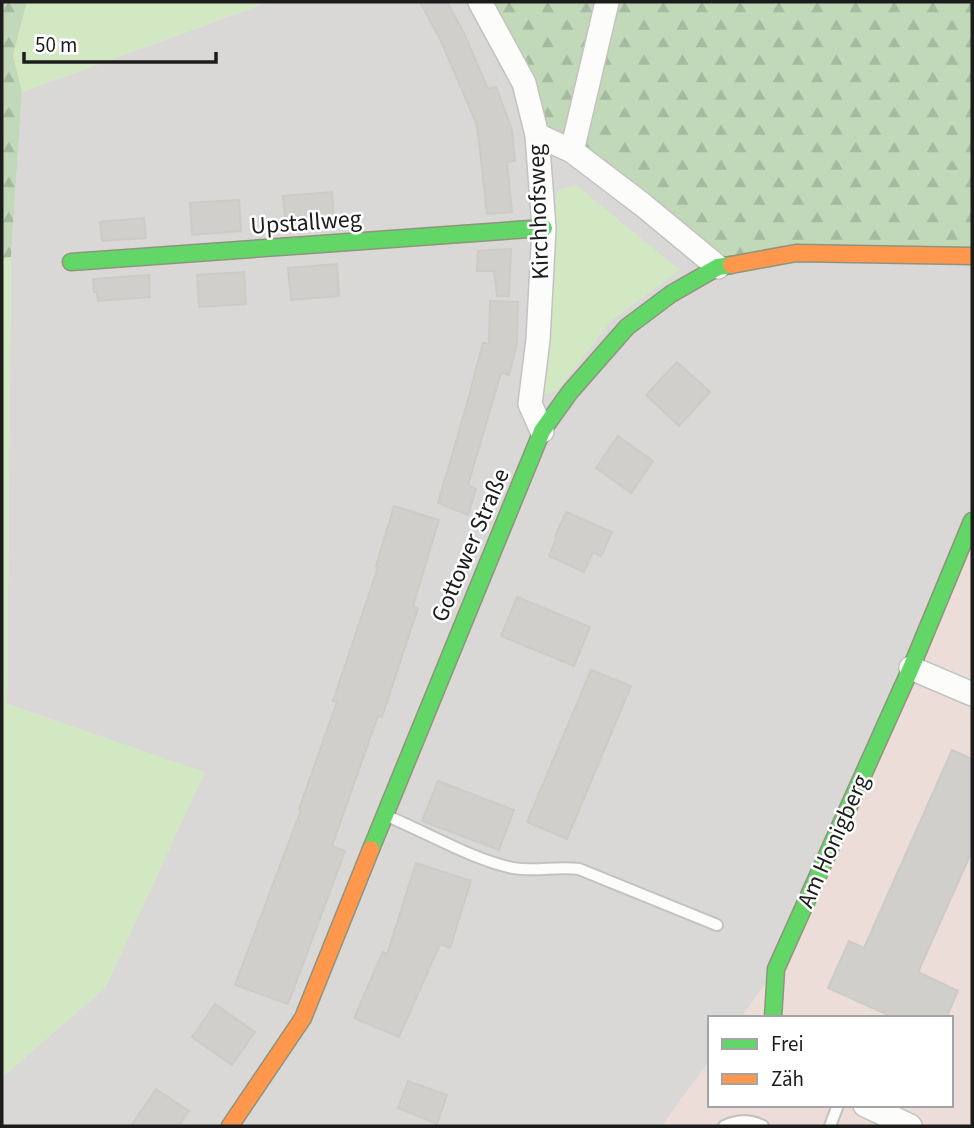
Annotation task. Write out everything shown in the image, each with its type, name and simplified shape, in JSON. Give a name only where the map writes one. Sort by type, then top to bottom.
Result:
[{"type":"street","name":"Kirchhofsweg","points":[[480,2],[524,83],[537,135],[544,228],[538,340],[530,404],[542,431]]},
{"type":"street","points":[[572,150],[607,2]]},
{"type":"street","points":[[537,135],[572,150],[718,267]]},
{"type":"street","name":"Upstallweg","points":[[71,262],[544,228]]},
{"type":"street","name":"Gottower Straße","points":[[236,1124],[303,1018],[542,431],[570,391],[627,327],[671,294],[718,267],[796,253],[972,256]]},
{"type":"street","name":"Am Honigberg","points":[[773,1016],[776,969],[911,668],[972,521]]},
{"type":"street","points":[[911,668],[972,694]]},
{"type":"street","points":[[869,1107],[911,1126]]},
{"type":"lane","points":[[385,815],[485,859],[515,868],[579,869],[717,925]]},
{"type":"lane","points":[[830,1126],[837,1107]]},
{"type":"lane","points":[[724,1126],[748,1121],[763,1126]]},
{"type":"shaded area","points":[[268,2],[480,2],[972,256],[972,521],[776,969],[742,1016],[708,1016],[708,1063],[662,1126],[2,1126],[2,1077],[105,988],[204,773],[7,704],[11,257],[22,92]]},
{"type":"shaded area","points":[[972,521],[972,1126],[662,1126],[708,1063],[708,1107],[953,1107],[953,1016],[742,1016],[776,969]]},
{"type":"green space","points":[[2,2],[27,2],[13,55],[22,92],[11,257],[2,259]]},
{"type":"green space","points":[[27,2],[268,2],[22,92],[13,55]]},
{"type":"green space","points":[[472,2],[972,2],[972,256],[718,267],[537,135]]},
{"type":"green space","points":[[576,185],[680,270],[612,320],[556,392],[539,396],[557,190]]},
{"type":"green space","points":[[11,257],[7,704],[205,772],[105,988],[2,1077],[2,259]]},
{"type":"building","points":[[420,2],[447,2],[464,33],[488,89],[496,87],[512,130],[515,161],[507,162],[512,212],[487,214],[477,125],[441,41]]},
{"type":"building","points":[[332,192],[334,225],[286,228],[283,196]]},
{"type":"building","points":[[239,200],[241,231],[192,235],[190,203]]},
{"type":"building","points":[[144,218],[146,238],[102,241],[100,222]]},
{"type":"building","points":[[511,249],[509,296],[497,296],[494,271],[477,271],[478,251]]},
{"type":"building","points":[[337,264],[339,296],[291,300],[288,268]]},
{"type":"building","points":[[244,272],[246,304],[199,307],[197,275]]},
{"type":"building","points":[[149,275],[150,297],[98,301],[97,292],[94,292],[93,279]]},
{"type":"building","points":[[490,301],[518,302],[517,343],[509,375],[501,373],[468,485],[476,489],[468,515],[438,503],[483,343],[489,344]]},
{"type":"building","points":[[677,362],[710,392],[679,426],[646,395]]},
{"type":"building","points":[[618,436],[653,461],[631,493],[596,468]]},
{"type":"building","points":[[394,506],[439,520],[413,606],[418,608],[382,717],[378,716],[332,846],[345,851],[288,1004],[235,985],[301,810],[299,809],[337,702],[333,701],[378,567],[376,566]]},
{"type":"building","points":[[566,512],[612,532],[601,556],[593,552],[584,572],[549,556]]},
{"type":"building","points":[[517,597],[590,627],[574,666],[501,636]]},
{"type":"building","points":[[591,670],[631,686],[567,839],[527,822]]},
{"type":"building","points":[[952,750],[972,759],[972,851],[918,972],[958,991],[947,1016],[891,1016],[828,988],[849,941],[864,948]]},
{"type":"building","points":[[438,781],[514,810],[499,850],[422,821]]},
{"type":"building","points":[[416,863],[471,881],[450,948],[440,944],[399,1037],[354,1018],[383,952],[387,954]]},
{"type":"building","points":[[215,1004],[255,1032],[232,1065],[192,1037]]},
{"type":"building","points":[[408,1081],[447,1095],[437,1124],[398,1108]]},
{"type":"building","points":[[156,1089],[189,1111],[179,1126],[131,1126]]},
{"type":"traffic: fast","points":[[71,262],[544,228]]},
{"type":"traffic: fast","points":[[371,849],[542,431],[570,392],[627,327],[671,294],[718,267],[731,265]]},
{"type":"traffic: fast","points":[[773,1016],[776,969],[911,668],[972,521]]},
{"type":"traffic: slow","points":[[731,265],[796,253],[972,256]]},
{"type":"traffic: slow","points":[[230,1126],[303,1018],[371,849]]}]
